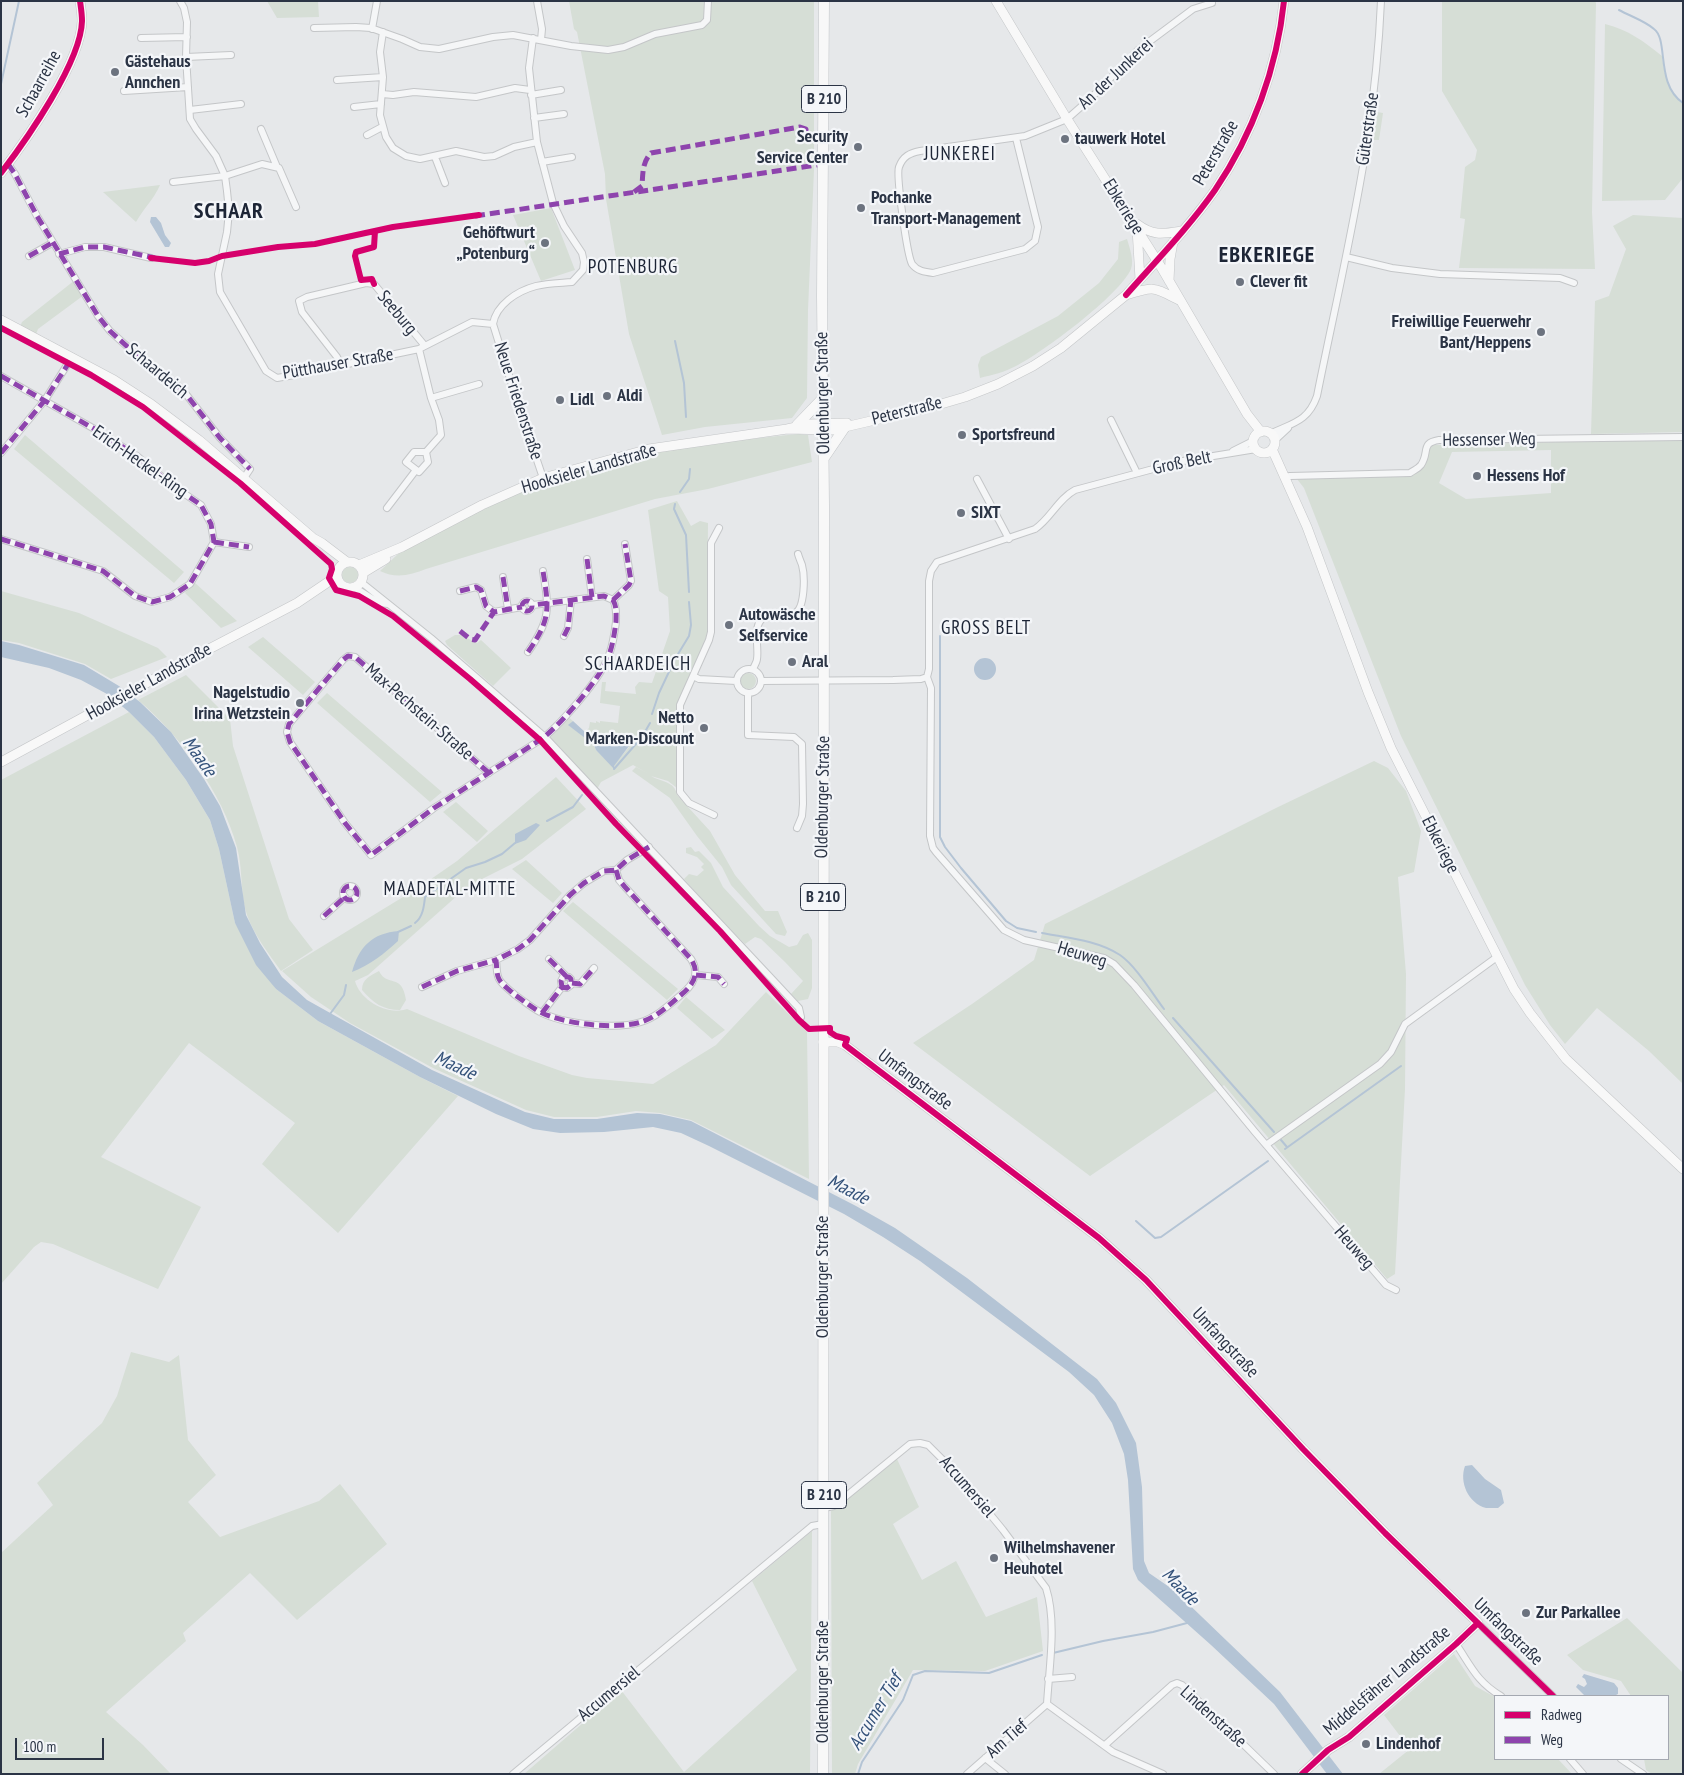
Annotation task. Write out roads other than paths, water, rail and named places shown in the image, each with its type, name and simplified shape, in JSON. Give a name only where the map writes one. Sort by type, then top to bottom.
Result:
[{"type":"main road","name":"Oldenburger Straße","points":[[823,1774],[824,459],[822,399],[824,1]]},
{"type":"main road","points":[[792,427],[822,399]]},
{"type":"main road","points":[[824,459],[845,427]]},
{"type":"street","name":"Schaarreihe","points":[[4,168],[54,94],[73,56],[82,21],[80,1]]},
{"type":"street","name":"Pütthauser Straße","points":[[180,1],[184,8],[187,22],[186,57],[190,119],[216,156],[224,176],[229,211],[227,232],[218,274],[220,292],[266,371],[278,378],[300,374],[422,348],[472,322],[493,324]]},
{"type":"street","points":[[372,29],[377,1]]},
{"type":"street","points":[[537,1],[542,29],[541,40]]},
{"type":"street","points":[[314,28],[356,27],[372,29],[420,47],[438,49],[493,37],[514,35],[595,50],[608,50],[624,47],[655,34],[702,25],[707,20],[708,1]]},
{"type":"street","name":"Ebkeriege","points":[[996,1],[1067,119],[1157,260],[1282,473],[1307,527],[1390,748],[1514,989],[1530,1013],[1561,1052],[1683,1169]]},
{"type":"street","name":"Peterstraße","points":[[823,427],[857,423],[931,407],[965,397],[998,384],[1033,366],[1061,348],[1126,295],[1218,185],[1236,155],[1263,94],[1275,54],[1284,1]]},
{"type":"street","name":"Güterstraße","points":[[1263,442],[1304,418],[1314,403],[1346,256],[1367,144],[1378,61],[1381,1]]},
{"type":"street","name":"An der Junkerei","points":[[1016,138],[1038,227],[1035,241],[1025,249],[933,273],[924,272],[915,267],[910,260],[898,178],[898,170],[903,160],[911,153],[920,151],[1016,138],[1034,133],[1067,119],[1091,98],[1138,50],[1193,8],[1212,3]]},
{"type":"street","points":[[383,32],[380,52],[383,76],[382,127],[393,148],[406,156],[420,159],[456,151],[484,157],[494,156],[514,147],[537,142]]},
{"type":"street","points":[[141,38],[186,37]]},
{"type":"street","points":[[493,324],[495,315],[501,306],[521,292],[535,286],[572,282],[583,270],[582,253],[564,226],[554,203],[537,142],[529,68],[533,38]]},
{"type":"street","points":[[186,57],[232,56]]},
{"type":"street","points":[[337,80],[383,76]]},
{"type":"street","points":[[124,91],[188,87]]},
{"type":"street","points":[[382,94],[393,95],[414,92],[476,97],[515,88],[531,92],[561,90]]},
{"type":"street","points":[[190,110],[241,104]]},
{"type":"street","points":[[354,107],[381,104]]},
{"type":"street","points":[[534,118],[564,114]]},
{"type":"street","points":[[367,135],[382,127]]},
{"type":"street","points":[[261,129],[296,207]]},
{"type":"street","points":[[435,157],[445,183]]},
{"type":"street","points":[[542,162],[572,157]]},
{"type":"street","points":[[173,182],[224,176],[262,164],[277,167]]},
{"type":"street","name":"Schaardeich","points":[[4,168],[15,174],[52,243],[98,316],[110,331],[130,349],[182,389],[220,438],[250,469],[244,478]]},
{"type":"street","points":[[1135,225],[1155,233],[1181,231]]},
{"type":"street","points":[[1135,225],[1140,279]]},
{"type":"street","points":[[1169,281],[1173,241]]},
{"type":"street","points":[[29,256],[52,243]]},
{"type":"street","points":[[60,254],[85,247],[104,247],[151,258]]},
{"type":"street","points":[[1346,256],[1392,268],[1440,274],[1560,278],[1574,283]]},
{"type":"street","name":"Seeburg","points":[[341,365],[337,357],[302,312],[299,300],[366,283],[374,284],[422,348]]},
{"type":"street","points":[[1126,295],[1149,288],[1159,290],[1179,300]]},
{"type":"street","points":[[1,320],[114,380],[151,404],[199,440],[313,538],[347,562]]},
{"type":"street","name":"Neue Friedenstraße","points":[[493,324],[543,478]]},
{"type":"street","points":[[422,348],[431,398],[439,420],[441,435],[426,452],[414,452],[406,462],[419,472],[428,462],[426,452]]},
{"type":"street","points":[[1,453],[44,400],[72,358]]},
{"type":"street","name":"Erich-Heckel-Ring","points":[[1,376],[98,431],[137,456],[173,486],[201,505],[211,524],[214,542]]},
{"type":"street","points":[[431,398],[479,384]]},
{"type":"street","name":"Groß Belt","points":[[1111,420],[1137,473]]},
{"type":"street","name":"Peterstraße","points":[[823,427],[845,427],[857,423]]},
{"type":"street","name":"Hooksieler Landstraße","points":[[359,577],[390,551],[402,547],[482,505],[543,478],[649,450],[792,427],[823,427]]},
{"type":"street","name":"Hessenser Weg","points":[[1282,473],[1290,476],[1410,473],[1420,467],[1426,445],[1431,441],[1439,440],[1683,437]]},
{"type":"street","name":"Groß Belt","points":[[927,677],[929,669],[929,581],[934,564],[940,560],[1028,533],[1042,524],[1063,498],[1070,493],[1183,460],[1228,453],[1263,442]]},
{"type":"street","points":[[387,508],[416,470]]},
{"type":"street","points":[[977,479],[1009,539]]},
{"type":"street","points":[[714,815],[689,804],[680,792],[680,705],[711,632],[711,543],[719,528]]},
{"type":"street","points":[[313,538],[318,546],[334,562],[342,584],[349,587],[359,577]]},
{"type":"street","points":[[1,539],[103,571],[135,596],[152,602],[170,597],[190,584],[214,542],[249,547]]},
{"type":"street","points":[[460,591],[476,587],[481,590],[486,606],[494,612],[522,607],[526,600],[533,605],[604,596],[613,600],[631,581],[625,544]]},
{"type":"street","points":[[753,669],[757,659],[757,633],[761,620],[775,615],[796,613],[800,608],[802,600],[802,566],[798,554]]},
{"type":"street","points":[[587,559],[592,597]]},
{"type":"street","points":[[338,573],[342,564],[353,562],[359,577],[380,602],[388,604],[431,638],[545,737],[799,1008],[801,1017]]},
{"type":"street","points":[[528,652],[538,638],[546,620],[548,603],[543,571]]},
{"type":"street","name":"Hooksieler Landstraße","points":[[1,762],[296,603],[338,573]]},
{"type":"street","points":[[503,578],[508,609]]},
{"type":"street","name":"Hooksieler Landstraße","points":[[296,603],[310,600],[342,584]]},
{"type":"street","points":[[564,636],[568,628],[571,600]]},
{"type":"street","name":"Max-Pechstein-Straße","points":[[489,773],[354,657],[348,656],[343,660],[289,724],[287,732],[290,742],[319,785],[356,838],[371,854],[434,808],[489,773],[545,737],[553,731],[599,675],[605,664],[611,650],[615,628],[616,609],[613,600]]},
{"type":"street","points":[[748,694],[738,688],[736,681],[739,673],[753,669]]},
{"type":"street","points":[[748,694],[756,691],[761,681],[759,674],[753,669]]},
{"type":"street","points":[[693,676],[699,679],[736,681]]},
{"type":"street","points":[[761,681],[893,680],[927,677]]},
{"type":"street","name":"Heuweg","points":[[927,677],[931,688],[930,836],[936,852],[1004,930],[1024,940],[1104,958],[1114,964],[1134,985],[1266,1145],[1386,1285],[1396,1290]]},
{"type":"street","points":[[748,694],[748,735],[794,737],[802,744],[803,804],[802,816],[797,828]]},
{"type":"street","points":[[422,987],[457,971],[496,960],[518,949],[530,940],[570,895],[584,883],[604,871],[616,870],[627,860],[649,847]]},
{"type":"street","points":[[496,960],[500,980],[528,1006],[562,1021],[618,1026],[641,1022],[657,1015],[687,990],[696,975],[694,964],[619,880],[616,870]]},
{"type":"street","points":[[324,916],[345,897]]},
{"type":"street","points":[[1266,1145],[1380,1064],[1391,1052],[1404,1024],[1497,957]]},
{"type":"street","points":[[550,960],[571,979],[572,983]]},
{"type":"street","points":[[572,983],[580,984],[594,968]]},
{"type":"street","points":[[696,975],[718,977],[724,984]]},
{"type":"street","points":[[542,1013],[562,987],[561,981],[566,976]]},
{"type":"street","points":[[562,987],[569,987],[572,983]]},
{"type":"street","name":"Umfangstraße","points":[[823,1042],[838,1042],[844,1045],[1099,1238],[1146,1280],[1385,1533],[1552,1695]]},
{"type":"street","name":"Accumersiel","points":[[824,1508],[834,1506],[910,1444],[920,1443],[932,1448],[957,1474],[1003,1530],[1046,1588],[1049,1597],[1051,1619],[1047,1704]]},
{"type":"street","name":"Accumersiel","points":[[513,1774],[812,1526],[823,1524]]},
{"type":"street","name":"Middelsfährer Landstraße","points":[[1302,1774],[1328,1750],[1349,1737],[1478,1623]]},
{"type":"street","points":[[1456,1644],[1478,1679],[1499,1695]]},
{"type":"street","points":[[1048,1678],[1072,1677]]},
{"type":"street","name":"Lindenstraße","points":[[1105,1745],[1172,1685],[1178,1683],[1274,1774]]},
{"type":"street","points":[[1047,1704],[1114,1752],[1163,1774]]},
{"type":"street","name":"Am Tief","points":[[967,1774],[1047,1704]]},
{"type":"street","points":[[985,1758],[1005,1774]]},
{"type":"street","points":[[1571,1760],[1582,1774]]},
{"type":"street","points":[[1622,1760],[1643,1774]]},
{"type":"water","points":[[151,217],[156,217],[161,223],[165,235],[171,243],[169,247],[165,247],[150,222]]},
{"type":"water","points":[[1,641],[84,665],[119,686],[140,702],[171,732],[204,779],[220,806],[236,848],[246,915],[260,943],[282,977],[307,1000],[432,1070],[525,1112],[554,1119],[597,1119],[637,1113],[660,1114],[691,1121],[895,1228],[967,1278],[1097,1379],[1116,1403],[1136,1443],[1142,1487],[1144,1561],[1149,1573],[1175,1591],[1280,1692],[1343,1774],[1327,1774],[1274,1704],[1138,1580],[1133,1569],[1128,1480],[1124,1454],[1112,1423],[1094,1395],[1069,1372],[920,1261],[883,1237],[844,1214],[709,1146],[681,1133],[653,1127],[604,1132],[560,1133],[533,1129],[496,1114],[420,1077],[318,1021],[276,989],[256,965],[235,923],[219,849],[210,820],[186,780],[154,737],[129,712],[107,694],[81,680],[49,668],[1,657]]},
{"type":"water","points":[[985,658],[993,661],[996,669],[993,677],[985,680],[977,677],[974,669],[977,661]]},
{"type":"water","points":[[573,721],[585,732],[610,746],[629,746],[614,766],[614,769],[596,750],[594,745],[568,725]]},
{"type":"water","points":[[536,823],[540,825],[526,840],[515,844],[515,834]]},
{"type":"water","points":[[399,931],[398,941],[393,946],[371,963],[352,972],[358,955],[368,943],[381,935]]},
{"type":"water","points":[[1472,1465],[1485,1479],[1501,1490],[1504,1503],[1498,1508],[1486,1508],[1474,1502],[1466,1491],[1463,1472],[1465,1466]]},
{"type":"water","points":[[1584,1674],[1614,1683],[1618,1688],[1618,1694],[1584,1695],[1576,1687],[1578,1684],[1584,1687],[1587,1684],[1582,1677]]},
{"type":"waterway","points":[[1,84],[19,1]]},
{"type":"waterway","points":[[1619,10],[1654,29],[1661,43],[1665,74],[1669,85],[1674,95],[1683,103]]},
{"type":"waterway","points":[[675,341],[684,383],[686,417]]},
{"type":"waterway","points":[[680,492],[689,479],[690,469]]},
{"type":"waterway","points":[[675,504],[674,509],[686,535],[689,592]]},
{"type":"waterway","points":[[652,714],[659,693],[675,659],[689,636],[691,625],[689,602]]},
{"type":"waterway","points":[[940,636],[940,837],[961,868],[1006,921],[1017,928],[1036,932]]},
{"type":"waterway","points":[[614,769],[642,737],[650,723]]},
{"type":"waterway","points":[[547,821],[573,807],[582,795]]},
{"type":"waterway","points":[[415,923],[418,921],[424,908],[425,897],[466,868],[502,854],[515,843]]},
{"type":"waterway","points":[[398,932],[411,926]]},
{"type":"waterway","points":[[1042,933],[1092,943],[1120,955],[1138,973],[1164,1009]]},
{"type":"waterway","points":[[330,1014],[344,995],[346,985]]},
{"type":"waterway","points":[[1173,1018],[1274,1132]]},
{"type":"waterway","points":[[1285,1149],[1401,1066]]},
{"type":"waterway","points":[[1281,1140],[1287,1147]]},
{"type":"waterway","points":[[1136,1221],[1155,1238],[1161,1237],[1268,1161]]},
{"type":"waterway","name":"Accumer Tief","points":[[1053,1653],[1187,1623]]},
{"type":"waterway","name":"Accumer Tief","points":[[858,1774],[862,1762],[903,1700],[913,1675],[925,1671],[989,1673],[1042,1655]]},
{"type":"place","name":"Gästehaus Annchen","points":[[115,72]]},
{"type":"place","name":"tauwerk Hotel","points":[[1065,139]]},
{"type":"place","name":"Security Service Center","points":[[858,147]]},
{"type":"place","name":"Pochanke Transport-Management","points":[[861,208]]},
{"type":"place","name":"Gehöftwurt „Potenburg“","points":[[545,243]]},
{"type":"place","name":"Clever fit","points":[[1240,282]]},
{"type":"place","name":"Freiwillige Feuerwehr Bant/Heppens","points":[[1541,332]]},
{"type":"place","name":"Aldi","points":[[607,396]]},
{"type":"place","name":"Lidl","points":[[560,400]]},
{"type":"place","name":"Sportsfreund","points":[[962,435]]},
{"type":"place","name":"Hessens Hof","points":[[1477,476]]},
{"type":"place","name":"SIXT","points":[[961,513]]},
{"type":"place","name":"Autowäsche Selfservice","points":[[729,625]]},
{"type":"place","name":"Aral","points":[[792,662]]},
{"type":"place","name":"Nagelstudio Irina Wetzstein","points":[[300,703]]},
{"type":"place","name":"Netto Marken-Discount","points":[[704,728]]},
{"type":"place","name":"Wilhelmshavener Heuhotel","points":[[994,1558]]},
{"type":"place","name":"Zur Parkallee","points":[[1526,1613]]},
{"type":"place","name":"Lindenhof","points":[[1366,1744]]},
{"type":"district","name":"JUNKEREI","points":[[960,155]]},
{"type":"district","name":"SCHAAR","points":[[229,212]]},
{"type":"district","name":"EBKERIEGE","points":[[1267,256]]},
{"type":"district","name":"POTENBURG","points":[[633,268]]},
{"type":"district","name":"GROSS BELT","points":[[986,629]]},
{"type":"district","name":"SCHAARDEICH","points":[[638,665]]},
{"type":"district","name":"MAADETAL-MITTE","points":[[450,890]]},
{"type":"water label","name":"Maade","points":[[199,757]]},
{"type":"water label","name":"Maade","points":[[455,1066]]},
{"type":"water label","name":"Maade","points":[[848,1190]]},
{"type":"water label","name":"Maade","points":[[1180,1587]]}]
